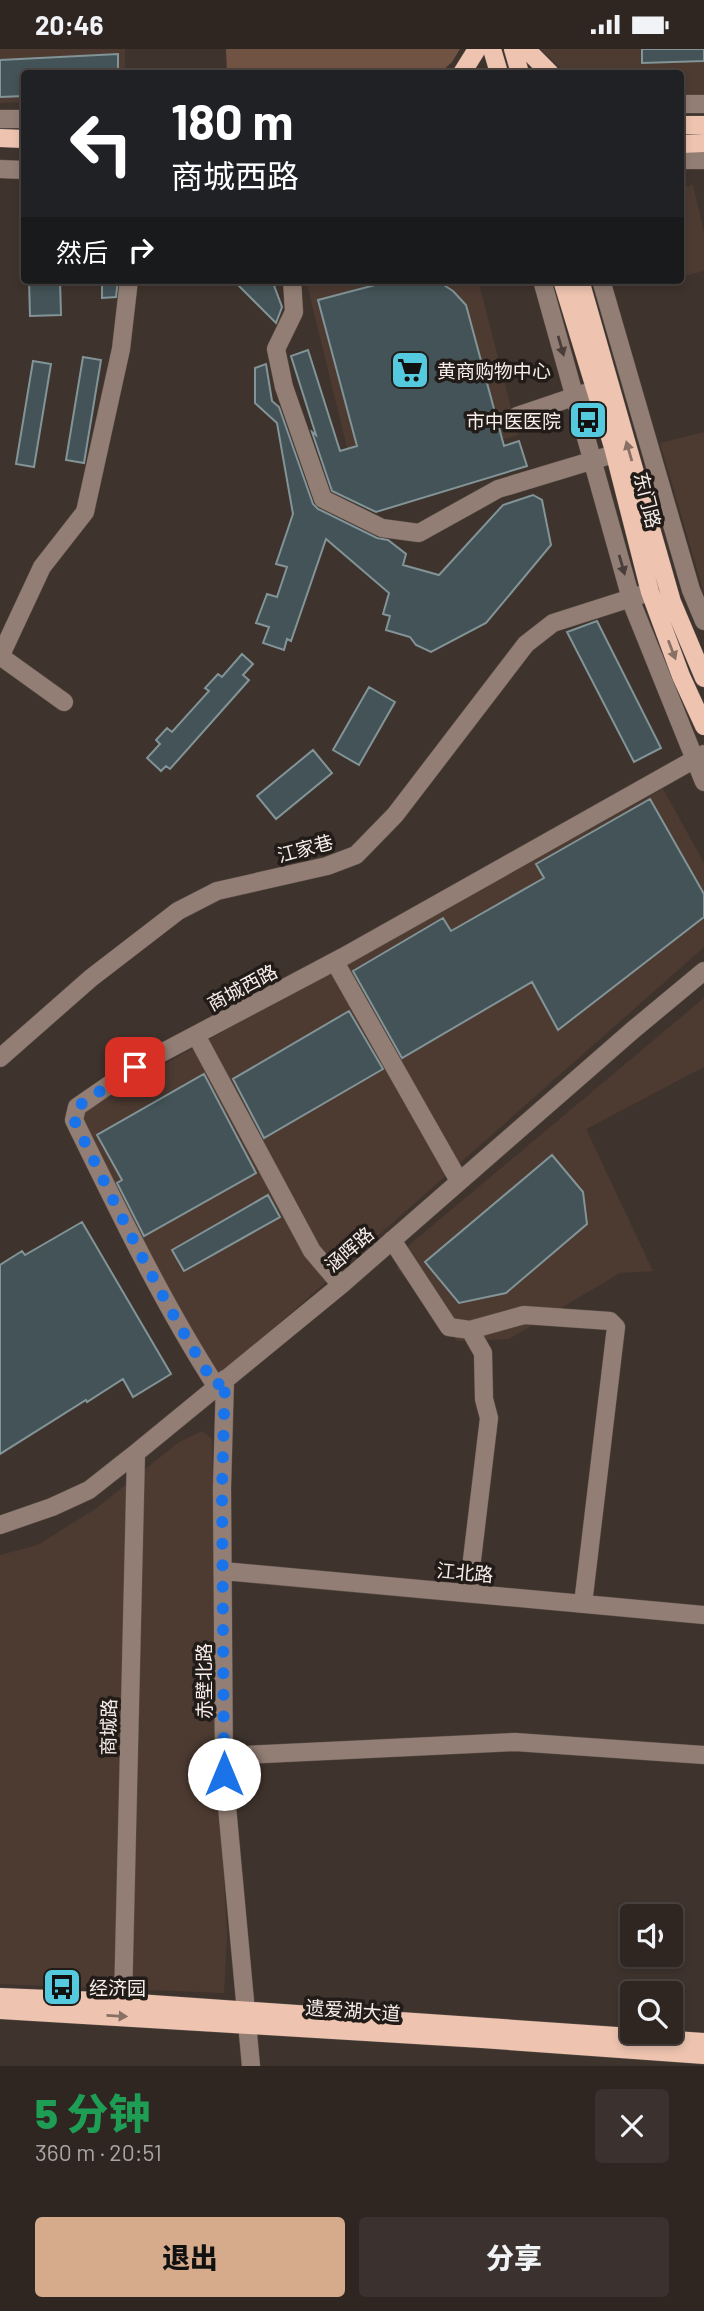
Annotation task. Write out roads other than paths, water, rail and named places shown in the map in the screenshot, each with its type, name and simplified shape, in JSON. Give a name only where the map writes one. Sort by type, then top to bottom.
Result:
[{"type":"main road","points":[[464,70],[477,49]]},
{"type":"main road","points":[[492,49],[498,70]]},
{"type":"main road","points":[[513,49],[519,70]]},
{"type":"main road","points":[[526,49],[547,70]]},
{"type":"main road","points":[[684,125],[704,125]]},
{"type":"main road","points":[[0,138],[21,139]]},
{"type":"main road","points":[[684,144],[704,143]]},
{"type":"main road","points":[[0,150],[21,150]]},
{"type":"main road","name":"东门路","points":[[563,284],[614,454],[650,592],[681,676],[704,726]]},
{"type":"main road","name":"东门路","points":[[581,284],[672,601],[704,678]]},
{"type":"main road","name":"遗爱湖大道","points":[[0,1997],[123,2002],[247,2017],[704,2055]]},
{"type":"main road","name":"遗爱湖大道","points":[[0,2010],[247,2017],[704,2042]]},
{"type":"street","points":[[684,104],[704,104]]},
{"type":"street","points":[[0,119],[21,119]]},
{"type":"street","points":[[684,160],[704,160]]},
{"type":"street","points":[[0,169],[21,170]]},
{"type":"street","points":[[64,702],[0,656],[42,567],[85,512],[121,349],[129,284]]},
{"type":"street","points":[[292,284],[294,312],[276,349],[284,387],[323,499],[382,528],[419,533],[498,489],[614,454]]},
{"type":"street","points":[[543,284],[631,598],[699,756],[704,782]]},
{"type":"street","points":[[602,284],[691,590],[704,621]]},
{"type":"street","points":[[517,416],[595,389]]},
{"type":"street","name":"江家巷","points":[[0,1058],[91,978],[178,911],[217,891],[327,866],[356,855],[395,815],[526,644],[553,623],[650,592]]},
{"type":"street","name":"商城西路","points":[[220,1383],[180,1327],[74,1120],[77,1107],[135,1067],[335,962],[699,756]]},
{"type":"street","points":[[335,962],[459,1181]]},
{"type":"street","name":"涵晖路","points":[[0,1525],[52,1507],[89,1490],[341,1285],[704,971]]},
{"type":"street","points":[[196,1035],[312,1251],[341,1285]]},
{"type":"street","points":[[392,1240],[449,1327],[470,1330],[524,1315],[610,1321],[616,1327],[583,1604]]},
{"type":"street","points":[[468,1593],[489,1418],[484,1399],[483,1353],[470,1330]]},
{"type":"street","name":"赤壁北路","points":[[220,1383],[224,1756],[251,2066]]},
{"type":"street","name":"商城路","points":[[123,2002],[136,1453]]},
{"type":"street","name":"江北路","points":[[223,1571],[704,1615]]},
{"type":"street","points":[[224,1756],[515,1742],[704,1755]]},
{"type":"place","name":"黄商购物中心","points":[[410,370]]},
{"type":"place","name":"市中医医院","points":[[588,420]]},
{"type":"place","name":"经济园","points":[[62,1987]]}]
